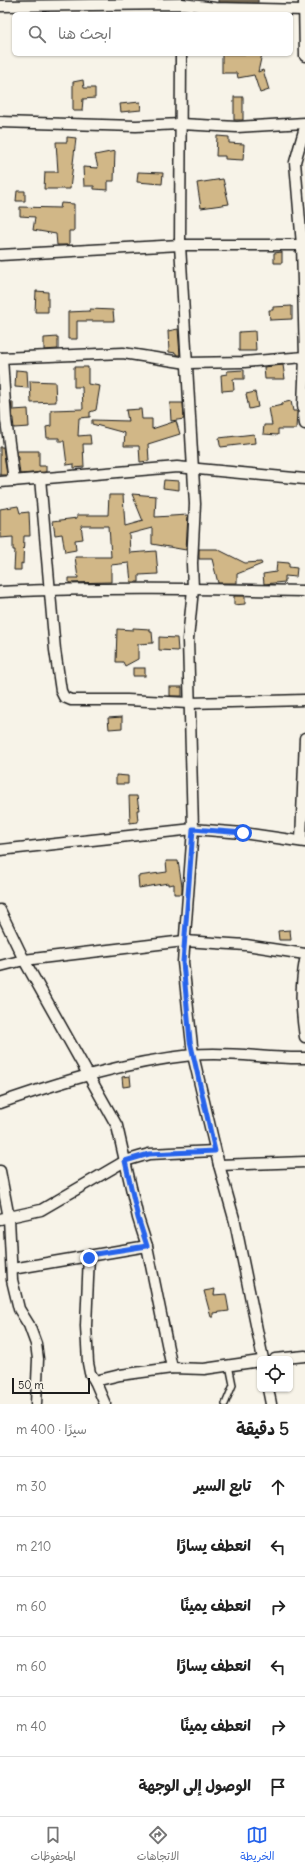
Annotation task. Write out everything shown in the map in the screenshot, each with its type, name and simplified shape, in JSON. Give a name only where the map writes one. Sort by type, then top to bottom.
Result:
[{"type":"street","points":[[304,0],[305,56]]},
{"type":"street","points":[[0,6],[54,3],[305,10]]},
{"type":"street","points":[[181,56],[180,245],[195,504],[192,563],[193,589],[188,639],[193,829],[184,941],[184,970],[193,1055],[215,1151],[238,1237],[262,1356]]},
{"type":"street","points":[[0,122],[136,126],[181,124],[237,127],[305,123]]},
{"type":"street","points":[[305,127],[295,162],[303,245],[305,357],[303,405],[305,424]]},
{"type":"street","points":[[0,255],[180,245],[303,245]]},
{"type":"street","points":[[14,481],[5,413],[1,358],[123,353],[187,363],[244,362],[305,357]]},
{"type":"street","points":[[0,482],[177,467],[305,479]]},
{"type":"street","points":[[40,478],[51,589],[55,650],[61,691],[64,697],[71,700],[127,700],[189,703],[305,700]]},
{"type":"street","points":[[0,592],[51,589],[305,591]]},
{"type":"street","points":[[0,850],[193,829],[243,833],[303,841],[305,738]]},
{"type":"street","points":[[0,910],[24,960],[86,1074],[117,1126],[138,1218],[147,1246],[172,1368]]},
{"type":"street","points":[[0,966],[24,960],[184,941],[246,945],[305,954]]},
{"type":"street","points":[[305,961],[300,995],[305,1038]]},
{"type":"street","points":[[0,1103],[86,1074],[193,1055],[238,1054],[288,1059],[305,1058]]},
{"type":"street","points":[[5,1219],[41,1210],[125,1161],[149,1154],[215,1151]]},
{"type":"street","points":[[219,1166],[305,1162]]},
{"type":"street","points":[[0,1171],[12,1280],[20,1309],[29,1325],[36,1344],[38,1359],[36,1404]]},
{"type":"street","points":[[12,1270],[89,1255],[147,1246]]},
{"type":"street","points":[[89,1255],[86,1326],[88,1363],[90,1373],[95,1381],[104,1404]]},
{"type":"street","points":[[293,1357],[305,1356]]},
{"type":"street","points":[[95,1381],[110,1376],[172,1368],[204,1369],[257,1361]]},
{"type":"street","points":[[269,1392],[271,1404]]},
{"type":"lane","points":[[225,1404],[233,1385],[230,1365]]},
{"type":"building","points":[[218,0],[258,0],[258,2],[218,2]]},
{"type":"building","points":[[222,56],[262,56],[258,72],[263,70],[269,90],[260,93],[254,75],[238,78],[237,73],[222,73]]},
{"type":"building","points":[[83,80],[84,88],[95,88],[95,98],[83,99],[82,111],[73,111],[73,82]]},
{"type":"building","points":[[234,97],[243,97],[243,120],[234,120]]},
{"type":"building","points":[[140,102],[141,110],[121,112],[120,104]]},
{"type":"building","points":[[217,136],[229,137],[229,143],[244,144],[243,160],[225,159],[225,156],[216,156]]},
{"type":"building","points":[[67,137],[76,138],[70,189],[44,189],[45,172],[58,172],[56,142],[67,142]]},
{"type":"building","points":[[115,151],[114,181],[108,181],[108,190],[94,189],[94,186],[84,186],[83,167],[98,168],[95,155]]},
{"type":"building","points":[[138,172],[163,173],[162,184],[137,182]]},
{"type":"building","points":[[223,179],[229,204],[201,208],[197,183]]},
{"type":"building","points":[[17,191],[25,191],[25,201],[16,201]]},
{"type":"building","points":[[61,203],[74,204],[74,231],[69,231],[69,245],[57,245],[56,234],[33,230],[35,217],[20,216],[20,207],[60,208]]},
{"type":"building","points":[[282,252],[282,263],[274,263],[274,253]]},
{"type":"building","points":[[36,291],[48,292],[48,312],[35,312]]},
{"type":"building","points":[[292,306],[292,319],[270,320],[269,310],[273,310],[273,307]]},
{"type":"building","points":[[90,309],[113,310],[114,321],[77,321],[77,339],[68,339],[68,312],[90,311]]},
{"type":"building","points":[[178,329],[180,355],[176,355],[176,353],[169,352],[168,331]]},
{"type":"building","points":[[255,331],[256,351],[239,351],[239,332]]},
{"type":"building","points":[[58,337],[58,349],[44,350],[44,338]]},
{"type":"building","points":[[283,365],[285,379],[265,379],[264,367]]},
{"type":"building","points":[[74,367],[88,367],[88,384],[100,386],[96,410],[90,412],[90,417],[79,418],[78,436],[90,435],[91,444],[83,444],[84,467],[74,468],[74,464],[67,465],[64,441],[59,441],[59,438],[47,438],[46,427],[51,426],[51,410],[83,409],[82,387],[74,387]]},
{"type":"building","points":[[16,370],[27,371],[28,388],[15,387]]},
{"type":"building","points":[[244,370],[244,379],[233,379],[234,390],[222,391],[221,375],[227,374],[227,371]]},
{"type":"building","points":[[30,381],[55,382],[56,402],[31,403]]},
{"type":"building","points":[[255,392],[258,407],[249,409],[246,394]]},
{"type":"building","points":[[291,401],[293,411],[297,411],[296,429],[278,429],[278,435],[263,434],[264,425],[272,425],[269,408]]},
{"type":"building","points":[[11,402],[13,402],[13,410],[28,409],[29,427],[14,428]]},
{"type":"building","points":[[170,403],[183,403],[184,419],[171,421]]},
{"type":"building","points":[[141,409],[142,419],[152,419],[152,429],[176,421],[180,434],[148,444],[149,461],[140,462],[139,446],[124,446],[125,433],[92,424],[92,420],[128,421],[126,410]]},
{"type":"building","points":[[254,434],[255,443],[221,447],[220,445],[219,438]]},
{"type":"building","points":[[0,447],[3,447],[7,475],[0,475]]},
{"type":"building","points":[[17,451],[39,451],[39,466],[46,466],[46,472],[20,474]]},
{"type":"building","points":[[164,480],[179,481],[179,490],[163,488]]},
{"type":"building","points":[[132,494],[156,496],[155,517],[188,515],[186,550],[152,544],[152,528],[129,534],[130,553],[156,551],[158,574],[139,575],[139,582],[131,582],[129,563],[111,565],[111,582],[69,583],[69,578],[78,578],[75,557],[111,557],[109,526],[81,526],[83,539],[75,540],[76,550],[65,552],[62,534],[55,535],[53,521],[77,518],[77,515],[108,515],[109,495],[123,495],[125,526],[143,521]]},
{"type":"building","points":[[18,506],[20,513],[29,512],[30,536],[24,536],[23,564],[21,563],[21,570],[14,570],[15,550],[13,550],[13,537],[0,538],[0,509]]},
{"type":"building","points":[[199,549],[217,549],[245,563],[261,562],[262,564],[237,574],[237,583],[218,583],[212,559],[199,559]]},
{"type":"building","points":[[277,562],[289,563],[289,567],[297,568],[296,577],[285,576],[285,582],[264,584],[263,574],[276,572]]},
{"type":"building","points":[[234,596],[245,596],[245,604],[234,605]]},
{"type":"building","points":[[133,628],[150,629],[150,632],[152,632],[153,643],[138,644],[138,659],[125,666],[123,662],[116,662],[117,629],[133,630]]},
{"type":"building","points":[[159,637],[177,638],[178,651],[159,650]]},
{"type":"building","points":[[133,668],[145,668],[145,676],[133,676]]},
{"type":"building","points":[[170,687],[182,687],[182,696],[170,696]]},
{"type":"building","points":[[122,717],[122,728],[109,729],[108,718]]},
{"type":"building","points":[[116,775],[128,776],[128,784],[116,784]]},
{"type":"building","points":[[129,796],[137,796],[139,810],[137,810],[138,822],[130,823]]},
{"type":"building","points":[[166,861],[178,861],[182,894],[174,894],[174,884],[168,885],[168,883],[139,888],[138,876],[167,872]]},
{"type":"building","points":[[290,930],[291,940],[279,940],[278,931]]},
{"type":"building","points":[[130,1076],[131,1086],[123,1087],[122,1077]]},
{"type":"building","points":[[215,1289],[214,1295],[226,1294],[229,1311],[213,1313],[213,1317],[211,1317],[204,1291]]},
{"type":"route","points":[[89,1258],[89,1255],[147,1246],[138,1218],[125,1161],[149,1154],[215,1151],[212,1131],[190,1041],[183,962],[188,877],[191,860],[193,829],[243,833]]}]
